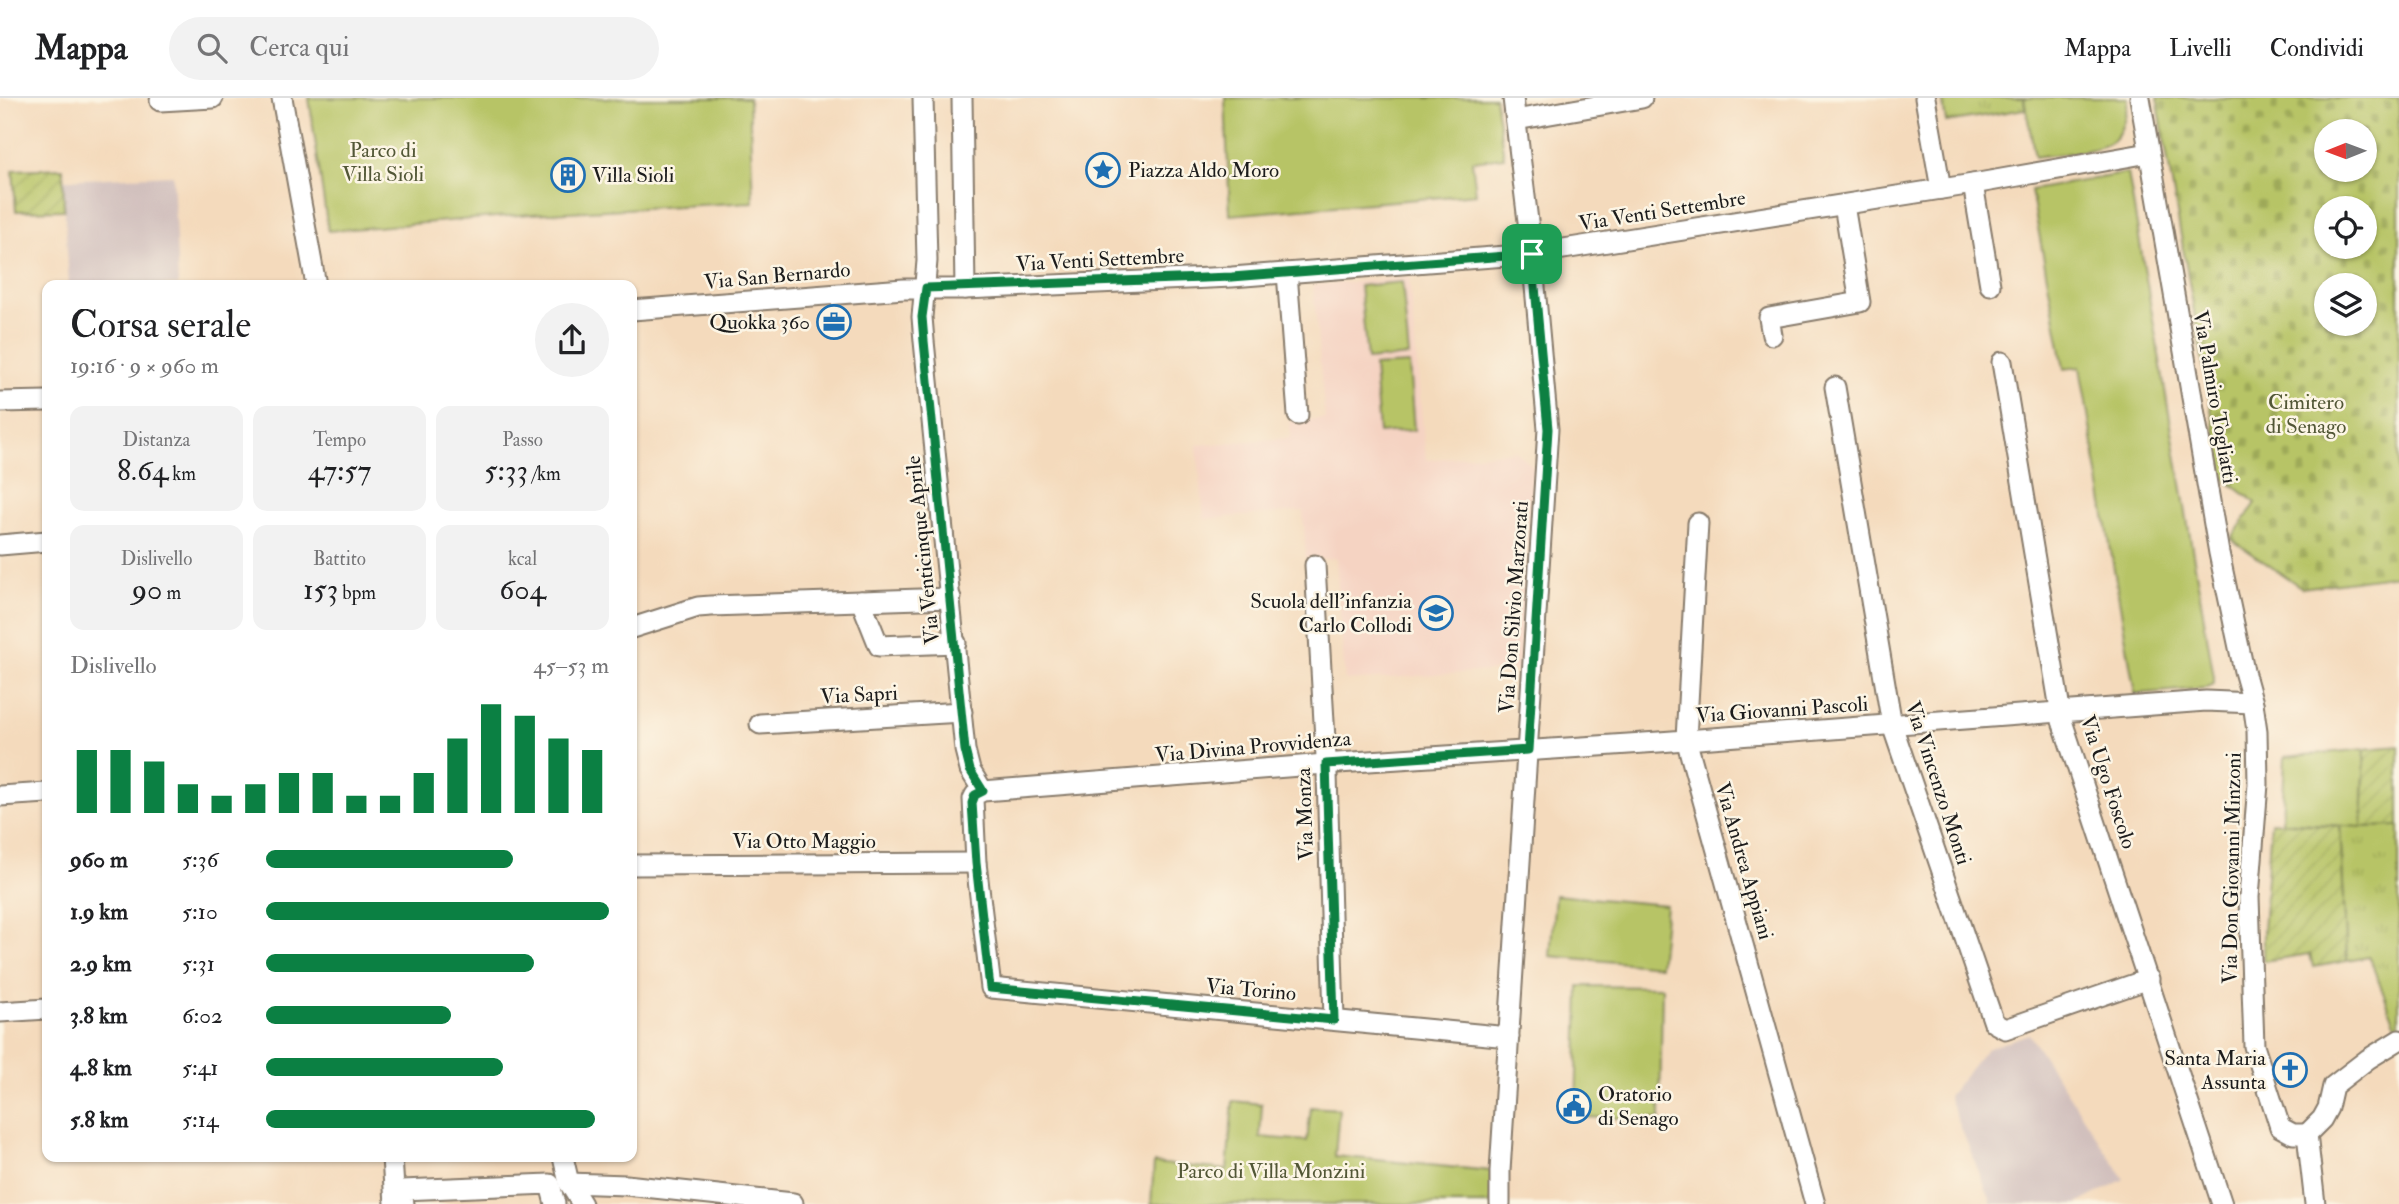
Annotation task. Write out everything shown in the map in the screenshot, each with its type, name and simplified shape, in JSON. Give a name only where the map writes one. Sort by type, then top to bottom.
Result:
[{"type":"street","points":[[160,101],[214,98]]},
{"type":"street","points":[[282,98],[315,280]]},
{"type":"street","name":"Via Venticinque Aprile","points":[[923,98],[926,288],[922,317],[924,341],[965,750],[970,770],[983,791]]},
{"type":"street","points":[[962,98],[965,289]]},
{"type":"street","name":"Via Don Silvio Marzorati","points":[[1500,1204],[1548,429],[1532,254],[1513,98]]},
{"type":"street","points":[[1516,120],[1642,98]]},
{"type":"street","points":[[1925,98],[1941,189]]},
{"type":"street","name":"Via Palmiro Togliatti","points":[[2140,98],[2219,553],[2253,703]]},
{"type":"street","name":"Via Venti Settembre","points":[[926,288],[965,289],[1287,273],[1532,254],[1973,184],[2149,153]]},
{"type":"street","points":[[1973,184],[1990,285]]},
{"type":"street","points":[[1772,335],[1769,318],[1860,302],[1844,205]]},
{"type":"street","points":[[1287,273],[1298,415]]},
{"type":"street","name":"Via San Bernardo","points":[[637,310],[926,288]]},
{"type":"street","name":"Via Ugo Foscolo","points":[[2002,362],[2061,711],[2222,1204]]},
{"type":"street","name":"Via Vincenzo Monti","points":[[1835,387],[1892,725],[1996,1026],[2005,1029],[2149,979]]},
{"type":"street","points":[[0,402],[42,401]]},
{"type":"street","name":"Via Andrea Appiani","points":[[1698,523],[1686,739],[1815,1204]]},
{"type":"street","points":[[0,545],[42,541]]},
{"type":"street","name":"Via Monza","points":[[1315,565],[1326,764],[1334,1020]]},
{"type":"street","points":[[637,626],[698,607],[951,598]]},
{"type":"street","points":[[861,601],[879,646],[956,643]]},
{"type":"street","name":"Via Giovanni Pascoli","points":[[2206,701],[2221,696],[2244,671]]},
{"type":"street","name":"Via Giovanni Pascoli","points":[[1528,750],[2206,701],[2253,703]]},
{"type":"street","name":"Via Don Giovanni Minzoni","points":[[2253,703],[2257,731],[2258,784],[2249,897],[2254,1046],[2280,1127],[2293,1134],[2308,1135]]},
{"type":"street","name":"Via Sapri","points":[[760,724],[962,712]]},
{"type":"street","name":"Via Divina Provvidenza","points":[[983,791],[1528,750]]},
{"type":"street","points":[[976,863],[972,803],[975,795],[983,791]]},
{"type":"street","points":[[0,796],[42,793]]},
{"type":"street","name":"Via Torino","points":[[976,863],[990,988],[1509,1037]]},
{"type":"street","name":"Via Otto Maggio","points":[[637,865],[976,863]]},
{"type":"street","points":[[0,1012],[42,1009]]},
{"type":"street","points":[[2315,1204],[2308,1135],[2328,1108],[2333,1086],[2368,1059],[2399,1040]]},
{"type":"street","points":[[393,1162],[395,1204]]},
{"type":"street","points":[[564,1162],[569,1184],[582,1204]]},
{"type":"street","points":[[404,1204],[402,1190],[550,1184],[555,1204]]},
{"type":"street","points":[[569,1184],[626,1185],[793,1203]]},
{"type":"shaded area","points":[[173,175],[178,280],[69,280],[63,180]]},
{"type":"shaded area","points":[[1409,278],[1426,460],[1515,451],[1533,466],[1519,669],[1345,681],[1336,558],[1306,559],[1303,511],[1204,519],[1197,445],[1290,438],[1289,421],[1325,419],[1313,285]]},
{"type":"shaded area","points":[[2029,1034],[2124,1179],[2077,1204],[1992,1204],[1948,1096],[1986,1049]]},
{"type":"green space","name":"Parco di Villa Sioli","points":[[309,98],[749,98],[753,202],[531,214],[328,231]]},
{"type":"green space","points":[[1225,98],[1495,98],[1504,157],[1472,161],[1476,194],[1230,215]]},
{"type":"green space","points":[[1942,98],[2024,98],[2025,109],[1946,122]]},
{"type":"green space","points":[[2024,98],[2128,100],[2121,128],[2112,141],[2086,151],[2035,157]]},
{"type":"green space","name":"Cimitero di Senago","points":[[2157,98],[2399,98],[2399,575],[2302,588],[2231,539],[2256,503],[2223,478]]},
{"type":"green space","points":[[63,168],[64,210],[16,211],[13,170]]},
{"type":"green space","points":[[2128,173],[2214,677],[2214,684],[2206,688],[2135,694],[2080,367],[2064,369],[2031,190]]},
{"type":"green space","points":[[1402,282],[1409,356],[1367,360],[1360,286]]},
{"type":"green space","points":[[1409,364],[1414,430],[1379,433],[1374,366]]},
{"type":"green space","points":[[2399,746],[2399,826],[2362,827],[2365,749]]},
{"type":"green space","points":[[2365,749],[2362,827],[2282,822],[2285,757]]},
{"type":"green space","points":[[2271,822],[2340,826],[2347,961],[2313,967],[2310,954],[2263,961]]},
{"type":"green space","points":[[2340,826],[2399,826],[2399,1033],[2369,957],[2347,961]]},
{"type":"green space","points":[[1555,895],[1666,905],[1660,966],[1550,956]]},
{"type":"green space","points":[[1579,986],[1662,987],[1660,1119],[1576,1117]]},
{"type":"green space","name":"Parco di Villa Monzini","points":[[1233,1101],[1262,1104],[1260,1137],[1307,1141],[1311,1107],[1339,1109],[1335,1156],[1491,1171],[1491,1204],[1151,1204],[1154,1163],[1227,1170]]},
{"type":"place","name":"Piazza Aldo Moro","points":[[1103,170]]},
{"type":"place","name":"Villa Sioli","points":[[568,175]]},
{"type":"place","name":"Quokka 360","points":[[834,322]]},
{"type":"place","name":"Scuola dell'infanzia Carlo Collodi","points":[[1436,613]]},
{"type":"place","name":"Santa Maria Assunta","points":[[2290,1070]]},
{"type":"place","name":"Oratorio di Senago","points":[[1574,1106]]},
{"type":"route","points":[[1532,254],[1548,429],[1528,750],[1326,764],[1334,1020],[990,988],[972,803],[975,795],[983,791],[970,770],[965,750],[924,341],[922,317],[926,288],[965,289],[1232,277],[1532,254]]}]
